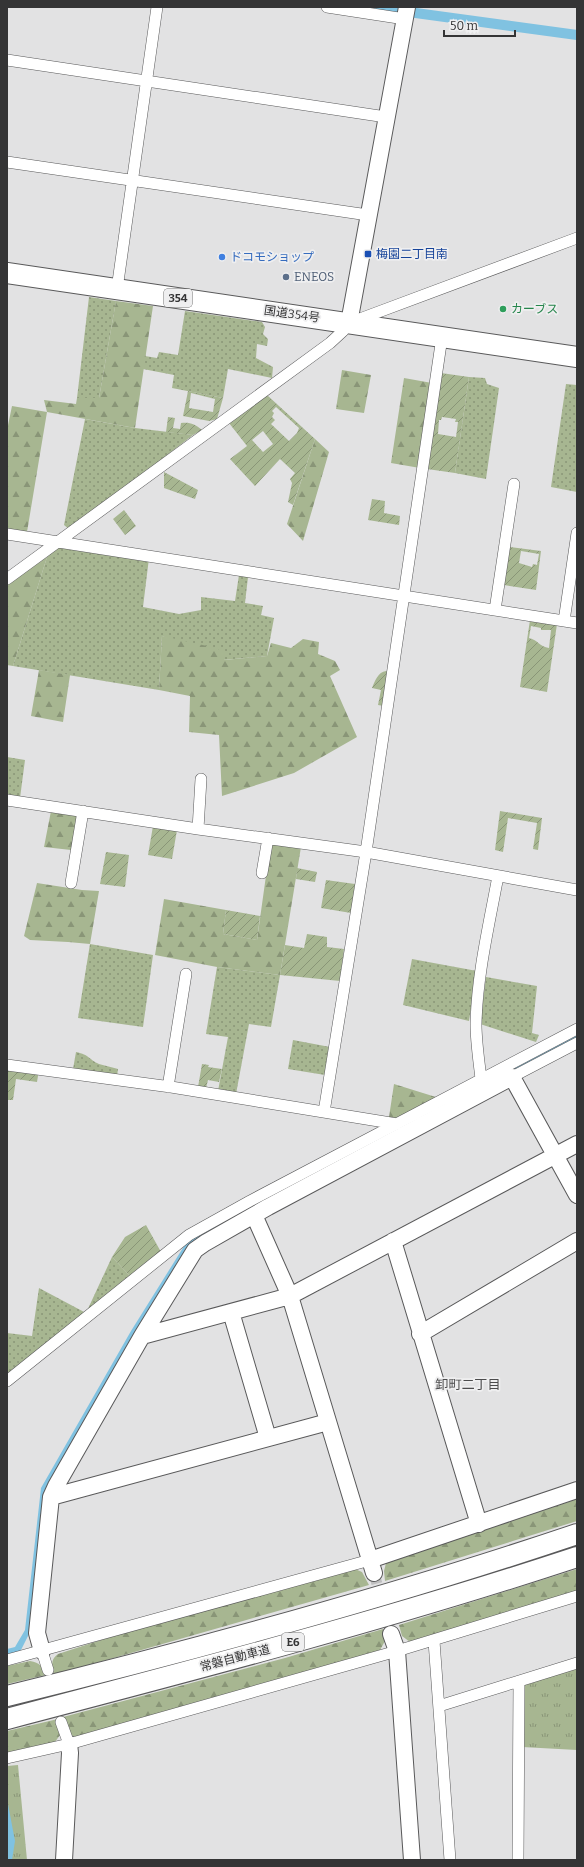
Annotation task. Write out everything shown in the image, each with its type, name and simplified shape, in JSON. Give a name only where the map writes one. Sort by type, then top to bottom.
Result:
[{"type":"highway","name":"国道354号","points":[[7,272],[577,357]]},
{"type":"highway","name":"常磐自動車道","points":[[7,1696],[208,1644],[367,1600],[577,1534]]},
{"type":"highway","name":"常磐自動車道","points":[[7,1719],[222,1662],[376,1619],[577,1557]]},
{"type":"street","points":[[117,289],[146,81],[158,7]]},
{"type":"street","points":[[7,579],[330,343],[343,331],[348,322],[406,12],[326,7]]},
{"type":"street","points":[[7,60],[386,117]]},
{"type":"street","points":[[7,162],[368,215]]},
{"type":"street","points":[[348,322],[577,238]]},
{"type":"street","points":[[324,1112],[366,852],[442,337]]},
{"type":"street","points":[[495,610],[514,484]]},
{"type":"street","points":[[564,621],[577,533]]},
{"type":"street","points":[[7,534],[60,541],[577,623]]},
{"type":"street","points":[[198,829],[201,779]]},
{"type":"street","points":[[7,800],[198,829],[366,852],[577,890]]},
{"type":"street","points":[[70,882],[83,811]]},
{"type":"street","points":[[262,873],[268,838]]},
{"type":"street","points":[[481,1079],[476,1026],[478,998],[498,876]]},
{"type":"street","points":[[168,1087],[186,974]]},
{"type":"street","points":[[7,1381],[189,1235],[577,1029]]},
{"type":"street","points":[[48,1670],[37,1633],[52,1497],[56,1486],[142,1336],[195,1250],[254,1215],[577,1043]]},
{"type":"street","points":[[7,1065],[168,1087],[397,1124]]},
{"type":"street","points":[[512,1077],[577,1195]]},
{"type":"street","points":[[142,1336],[290,1296],[577,1144]]},
{"type":"street","points":[[254,1215],[290,1296],[372,1567]]},
{"type":"street","points":[[420,1334],[577,1241]]},
{"type":"street","points":[[393,1242],[479,1524]]},
{"type":"street","points":[[231,1312],[268,1438]]},
{"type":"street","points":[[52,1497],[328,1422]]},
{"type":"street","points":[[7,1660],[372,1567],[479,1524],[577,1490]]},
{"type":"street","points":[[7,1758],[69,1744],[434,1641],[577,1596]]},
{"type":"street","points":[[391,1634],[397,1651],[412,1860]]},
{"type":"street","points":[[434,1641],[450,1860]]},
{"type":"street","points":[[439,1706],[577,1664]]},
{"type":"street","points":[[518,1860],[519,1682]]},
{"type":"street","points":[[61,1722],[69,1744],[70,1753],[64,1860]]},
{"type":"green space","points":[[89,297],[116,301],[99,398],[77,398]]},
{"type":"green space","points":[[116,301],[153,306],[135,428],[47,412],[44,400],[76,404],[77,398],[99,398]]},
{"type":"green space","points":[[185,311],[262,322],[265,327],[263,334],[268,339],[267,346],[257,344],[256,358],[273,367],[272,378],[228,369],[223,398],[172,388],[174,375],[143,369],[145,356],[157,358],[159,352],[178,355]]},
{"type":"green space","points":[[342,370],[371,375],[364,413],[336,409]]},
{"type":"green space","points":[[441,373],[469,377],[455,473],[427,469]],"holes":[[[442,417],[456,419],[455,422],[458,422],[456,437],[438,434],[439,420],[441,420]]]},
{"type":"green space","points":[[469,377],[485,378],[487,384],[499,388],[486,479],[455,473]]},
{"type":"green space","points":[[404,378],[432,383],[420,468],[391,463]]},
{"type":"green space","points":[[566,384],[577,385],[577,492],[551,487]]},
{"type":"green space","points":[[188,391],[223,398],[217,419],[209,421],[183,416]],"holes":[[[191,393],[215,399],[213,412],[189,408]]]},
{"type":"green space","points":[[267,395],[315,439],[293,505],[288,502],[292,483],[290,479],[295,473],[280,459],[255,486],[230,459],[247,446],[229,423]],"holes":[[[276,407],[299,428],[297,433],[289,441],[271,424],[275,420],[272,417],[274,413],[272,411]],[[263,431],[273,444],[263,452],[252,440]]]},
{"type":"green space","points":[[12,406],[47,412],[27,532],[7,529],[7,430]]},
{"type":"green space","points":[[168,417],[175,418],[173,428],[180,429],[181,423],[190,423],[202,430],[193,435],[166,432]]},
{"type":"green space","points":[[85,419],[135,428],[193,435],[70,530],[64,525]]},
{"type":"green space","points":[[315,439],[329,452],[303,541],[287,524]]},
{"type":"green space","points":[[164,472],[198,490],[195,499],[164,488]]},
{"type":"green space","points":[[372,499],[385,501],[384,513],[400,516],[399,525],[368,520]]},
{"type":"green space","points":[[124,510],[136,526],[125,535],[113,519]]},
{"type":"green space","points":[[61,545],[149,558],[143,607],[179,614],[201,610],[201,597],[235,601],[239,575],[248,577],[245,603],[263,606],[261,615],[274,618],[267,656],[223,660],[162,636],[159,690],[13,666],[47,557]]},
{"type":"green space","points":[[510,547],[541,551],[536,590],[504,585]],"holes":[[[521,551],[539,554],[537,565],[533,564],[532,567],[519,563]]]},
{"type":"green space","points":[[47,557],[13,666],[7,665],[7,585]]},
{"type":"green space","points":[[530,620],[557,624],[547,692],[520,687]],"holes":[[[531,626],[541,628],[541,630],[551,630],[549,648],[529,638]]]},
{"type":"green space","points":[[162,636],[216,648],[224,652],[224,660],[267,656],[271,643],[291,648],[303,639],[319,642],[318,654],[335,661],[340,670],[330,676],[357,737],[294,773],[222,796],[219,735],[189,732],[190,696],[159,690]]},
{"type":"green space","points":[[39,670],[70,675],[63,722],[31,716]]},
{"type":"green space","points":[[386,671],[388,672],[384,706],[378,705],[381,690],[372,688],[379,675]]},
{"type":"green space","points":[[7,757],[25,760],[20,798],[7,796]]},
{"type":"green space","points":[[51,811],[78,815],[71,850],[44,847]]},
{"type":"green space","points":[[500,811],[542,818],[538,850],[533,849],[537,823],[508,818],[503,852],[495,850]]},
{"type":"green space","points":[[153,826],[177,830],[172,859],[148,855]]},
{"type":"green space","points":[[273,843],[301,847],[280,975],[217,967],[155,955],[164,899],[226,910],[223,934],[257,940],[270,847]]},
{"type":"green space","points":[[106,852],[129,855],[125,887],[100,884]]},
{"type":"green space","points":[[297,868],[317,872],[315,882],[296,879]]},
{"type":"green space","points":[[326,880],[355,884],[351,913],[321,908]]},
{"type":"green space","points":[[37,883],[99,891],[90,944],[30,940],[24,936]]},
{"type":"green space","points":[[226,910],[260,916],[257,940],[223,934]]},
{"type":"green space","points":[[307,934],[327,937],[327,947],[344,949],[340,981],[280,975],[285,945],[304,948]]},
{"type":"green space","points":[[90,944],[153,955],[143,1027],[78,1018]]},
{"type":"green space","points":[[412,959],[477,971],[469,1021],[403,1005]]},
{"type":"green space","points":[[217,967],[280,975],[271,1027],[249,1024],[236,1094],[218,1091],[228,1037],[206,1034]]},
{"type":"green space","points":[[486,977],[537,986],[532,1033],[539,1035],[536,1042],[480,1024]]},
{"type":"green space","points":[[293,1040],[330,1047],[325,1075],[288,1069]]},
{"type":"green space","points":[[76,1052],[84,1054],[99,1064],[118,1069],[117,1076],[73,1069]]},
{"type":"green space","points":[[202,1064],[209,1065],[208,1067],[222,1069],[219,1082],[208,1080],[206,1088],[198,1087]]},
{"type":"green space","points":[[7,1070],[37,1073],[37,1082],[16,1079],[13,1100],[7,1100]]},
{"type":"green space","points":[[394,1084],[439,1098],[397,1119],[389,1117]]},
{"type":"green space","points":[[146,1225],[161,1252],[130,1276],[112,1257],[125,1237]]},
{"type":"green space","points":[[112,1257],[130,1276],[86,1313]]},
{"type":"green space","points":[[39,1288],[86,1313],[7,1374],[7,1333],[32,1336]]},
{"type":"green space","points":[[577,1499],[577,1521],[385,1581],[384,1571],[386,1563]]},
{"type":"green space","points":[[355,1569],[362,1572],[369,1585],[54,1675],[52,1666],[55,1656],[58,1654],[104,1639]]},
{"type":"green space","points":[[577,1569],[577,1592],[410,1642],[402,1636],[399,1625]]},
{"type":"green space","points":[[383,1629],[385,1641],[379,1652],[83,1736],[73,1736],[67,1732],[63,1717],[285,1658]]},
{"type":"green space","points":[[30,1661],[41,1665],[46,1675],[7,1684],[7,1666]]},
{"type":"green space","points":[[577,1666],[577,1750],[522,1747],[521,1684]]},
{"type":"green space","points":[[58,1719],[60,1735],[55,1742],[7,1754],[7,1731]]},
{"type":"green space","points":[[18,1765],[27,1860],[7,1860],[7,1766]]},
{"type":"water","points":[[577,1033],[577,1038],[197,1242],[48,1492],[31,1630],[20,1652],[7,1656],[7,1649],[15,1647],[25,1630],[41,1488],[131,1331],[186,1243],[193,1237]]},
{"type":"water","points":[[7,1799],[15,1841],[12,1860],[7,1860]]},
{"type":"waterway","points":[[370,7],[398,11]]},
{"type":"waterway","points":[[401,11],[577,35]]},
{"type":"tunnel","points":[[374,1573],[387,1621]]},
{"type":"place","name":"梅園二丁目南","points":[[368,254]]},
{"type":"place","name":"ドコモショップ","points":[[222,257]]},
{"type":"place","name":"ENEOS","points":[[286,277]]},
{"type":"place","name":"カーブス","points":[[503,309]]},
{"type":"district","name":"卸町二丁目","points":[[468,1384]]}]
